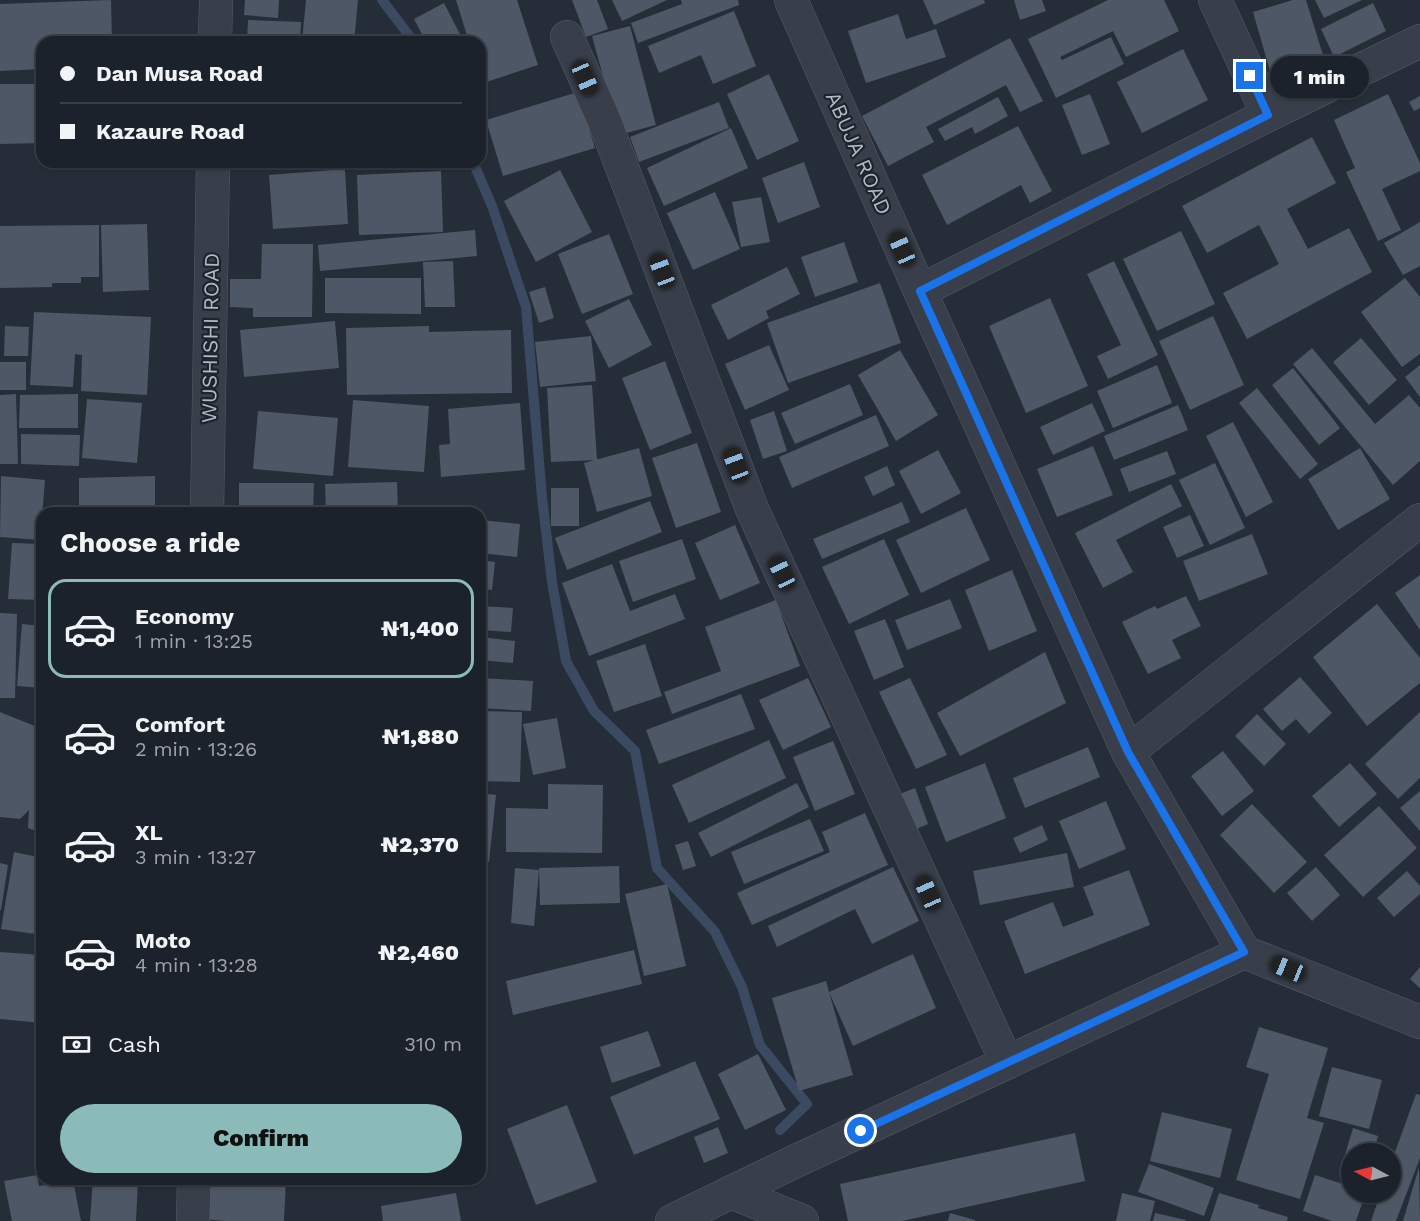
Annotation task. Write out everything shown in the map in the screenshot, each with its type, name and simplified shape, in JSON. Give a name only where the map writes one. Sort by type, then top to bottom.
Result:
[{"type":"street","points":[[216,0],[216,36]]},
{"type":"street","name":"ABUJA ROAD","points":[[791,0],[1128,752],[1244,952]]},
{"type":"street","points":[[1215,0],[1268,115]]},
{"type":"street","points":[[567,37],[604,120],[752,509],[1007,1063]]},
{"type":"street","points":[[920,291],[1420,41]]},
{"type":"street","name":"WUSHISHI ROAD","points":[[207,507],[213,168]]},
{"type":"street","points":[[1128,752],[1420,520]]},
{"type":"street","points":[[672,1221],[1244,952],[1420,1022]]},
{"type":"street","points":[[193,1221],[194,1185]]},
{"type":"street","points":[[731,1192],[802,1221]]},
{"type":"building","points":[[111,0],[112,36],[36,36],[36,69],[0,71],[0,4]]},
{"type":"building","points":[[245,0],[279,0],[278,18],[244,15]]},
{"type":"building","points":[[306,0],[358,0],[355,36],[303,36]]},
{"type":"building","points":[[456,0],[517,0],[538,65],[486,82],[486,36],[467,36]]},
{"type":"building","points":[[572,0],[597,0],[608,29],[586,37]]},
{"type":"building","points":[[612,0],[667,0],[622,21]]},
{"type":"building","points":[[681,0],[738,0],[739,5],[638,43],[631,23],[682,4]]},
{"type":"building","points":[[923,0],[984,0],[985,3],[934,25]]},
{"type":"building","points":[[1014,0],[1042,0],[1046,11],[1020,20]]},
{"type":"building","points":[[1108,0],[1164,0],[1179,31],[1126,57],[1113,31],[1060,57],[1062,60],[1111,37],[1124,64],[1056,98],[1028,39]]},
{"type":"building","points":[[1293,0],[1306,0],[1323,55],[1270,71],[1253,12]]},
{"type":"building","points":[[1315,0],[1362,0],[1324,18]]},
{"type":"building","points":[[444,3],[461,36],[423,36],[414,19]]},
{"type":"building","points":[[1373,3],[1386,31],[1334,57],[1321,29]]},
{"type":"building","points":[[734,11],[756,66],[713,84],[701,55],[659,73],[648,46]]},
{"type":"building","points":[[898,14],[906,39],[936,29],[946,57],[866,83],[848,31]]},
{"type":"building","points":[[248,20],[301,22],[300,36],[247,36]]},
{"type":"building","points":[[630,26],[656,125],[619,135],[592,36]]},
{"type":"building","points":[[1010,38],[1043,101],[1020,112],[1006,85],[926,127],[934,142],[888,166],[862,116]]},
{"type":"building","points":[[1183,49],[1208,100],[1142,133],[1117,82]]},
{"type":"building","points":[[769,74],[799,141],[757,160],[727,94]]},
{"type":"building","points":[[0,84],[36,84],[36,143],[0,144]]},
{"type":"building","points":[[578,92],[595,148],[503,176],[486,120]]},
{"type":"building","points":[[1090,94],[1110,144],[1082,155],[1062,105]]},
{"type":"building","points":[[1388,94],[1420,163],[1420,171],[1382,189],[1401,230],[1378,241],[1346,172],[1355,168],[1334,120]]},
{"type":"building","points":[[1420,96],[1420,108],[1414,111],[1409,102]]},
{"type":"building","points":[[998,97],[1008,116],[975,134],[972,127],[945,141],[938,129]]},
{"type":"building","points":[[719,102],[729,128],[639,162],[630,137]]},
{"type":"building","points":[[1018,126],[1052,191],[1030,203],[1021,185],[947,225],[922,175]]},
{"type":"building","points":[[731,128],[748,168],[664,206],[647,168]]},
{"type":"building","points":[[1312,137],[1336,183],[1287,209],[1308,249],[1349,228],[1372,272],[1247,339],[1223,293],[1279,264],[1259,225],[1207,253],[1182,206]]},
{"type":"building","points":[[804,162],[820,207],[778,223],[762,178]]},
{"type":"building","points":[[345,169],[348,224],[273,229],[269,175]]},
{"type":"building","points":[[560,170],[592,232],[536,262],[504,201]]},
{"type":"building","points":[[441,171],[443,232],[359,235],[357,175]]},
{"type":"building","points":[[715,192],[740,249],[693,270],[667,213]]},
{"type":"building","points":[[761,197],[770,242],[741,247],[732,202]]},
{"type":"building","points":[[1420,222],[1420,266],[1403,275],[1384,243]]},
{"type":"building","points":[[147,224],[149,290],[103,292],[101,225]]},
{"type":"building","points":[[99,225],[99,277],[81,277],[81,283],[52,283],[52,287],[0,288],[0,226]]},
{"type":"building","points":[[475,230],[477,256],[320,271],[318,245]]},
{"type":"building","points":[[1181,231],[1215,304],[1157,331],[1123,259]]},
{"type":"building","points":[[609,234],[633,294],[582,314],[558,254]]},
{"type":"building","points":[[844,242],[858,282],[815,297],[801,257]]},
{"type":"building","points":[[262,244],[313,244],[312,317],[253,317],[253,308],[230,307],[230,279],[261,279]]},
{"type":"building","points":[[453,261],[455,307],[425,307],[423,262]]},
{"type":"building","points":[[1114,261],[1158,355],[1108,379],[1097,356],[1121,345],[1087,274]]},
{"type":"building","points":[[787,267],[800,294],[766,311],[769,318],[728,340],[711,305]]},
{"type":"building","points":[[325,278],[421,278],[421,314],[325,313]]},
{"type":"building","points":[[1405,278],[1420,297],[1420,354],[1402,367],[1361,312]]},
{"type":"building","points":[[880,283],[901,343],[788,383],[767,323]]},
{"type":"building","points":[[545,287],[554,318],[539,323],[529,292]]},
{"type":"building","points":[[1050,298],[1088,386],[1026,413],[989,326]]},
{"type":"building","points":[[629,299],[652,345],[609,368],[585,321]]},
{"type":"building","points":[[34,312],[151,317],[147,395],[81,391],[82,355],[75,354],[73,387],[30,385]]},
{"type":"building","points":[[1213,316],[1244,385],[1190,410],[1159,341]]},
{"type":"building","points":[[335,321],[339,368],[244,377],[240,330]]},
{"type":"building","points":[[5,326],[29,327],[28,356],[4,356]]},
{"type":"building","points":[[429,326],[429,332],[511,330],[512,393],[347,395],[346,328]]},
{"type":"building","points":[[591,336],[596,381],[540,387],[535,342]]},
{"type":"building","points":[[1361,338],[1397,380],[1369,405],[1333,362]]},
{"type":"building","points":[[769,345],[789,390],[745,410],[725,364]]},
{"type":"building","points":[[1312,348],[1375,424],[1409,395],[1420,408],[1420,461],[1393,485],[1293,364]]},
{"type":"building","points":[[900,350],[938,415],[896,441],[858,375]]},
{"type":"building","points":[[665,361],[692,433],[650,450],[622,378]]},
{"type":"building","points":[[0,362],[26,362],[26,390],[0,390]]},
{"type":"building","points":[[1157,365],[1172,403],[1113,428],[1097,391]]},
{"type":"building","points":[[1420,365],[1420,397],[1405,377]]},
{"type":"building","points":[[1293,368],[1340,428],[1319,445],[1272,385]]},
{"type":"building","points":[[850,384],[863,415],[795,444],[781,413]]},
{"type":"building","points":[[592,385],[597,460],[551,462],[547,388]]},
{"type":"building","points":[[1257,388],[1318,464],[1300,479],[1239,403]]},
{"type":"building","points":[[16,394],[18,464],[0,464],[0,395]]},
{"type":"building","points":[[78,394],[78,428],[19,428],[20,395]]},
{"type":"building","points":[[87,399],[142,403],[137,463],[82,458]]},
{"type":"building","points":[[353,400],[429,406],[424,472],[348,467]]},
{"type":"building","points":[[520,403],[525,470],[441,477],[439,445],[450,444],[448,409]]},
{"type":"building","points":[[1092,403],[1105,431],[1053,455],[1040,427]]},
{"type":"building","points":[[1178,405],[1188,430],[1114,460],[1104,436]]},
{"type":"building","points":[[258,411],[338,418],[333,476],[253,469]]},
{"type":"building","points":[[774,411],[787,451],[763,459],[750,420]]},
{"type":"building","points":[[876,415],[889,446],[792,488],[779,457]]},
{"type":"building","points":[[1233,422],[1273,502],[1246,517],[1206,436]]},
{"type":"building","points":[[21,434],[80,435],[79,466],[21,464]]},
{"type":"building","points":[[697,443],[721,512],[676,528],[652,458]]},
{"type":"building","points":[[1093,446],[1113,495],[1057,517],[1037,469]]},
{"type":"building","points":[[639,448],[652,496],[597,512],[584,463]]},
{"type":"building","points":[[1360,448],[1390,499],[1338,530],[1308,479]]},
{"type":"building","points":[[938,450],[961,493],[921,514],[899,471]]},
{"type":"building","points":[[1167,451],[1176,474],[1129,492],[1120,469]]},
{"type":"building","points":[[1215,463],[1245,528],[1210,545],[1179,480]]},
{"type":"building","points":[[887,466],[895,485],[873,496],[864,477]]},
{"type":"building","points":[[1,476],[45,480],[43,507],[36,507],[36,540],[0,537]]},
{"type":"building","points":[[155,476],[155,507],[79,507],[79,478]]},
{"type":"building","points":[[397,482],[398,507],[326,507],[325,484]]},
{"type":"building","points":[[239,483],[314,483],[313,507],[239,507]]},
{"type":"building","points":[[1171,484],[1182,506],[1116,540],[1133,572],[1103,588],[1075,533]]},
{"type":"building","points":[[551,488],[579,488],[579,526],[551,526]]},
{"type":"building","points":[[650,501],[662,532],[567,570],[555,538]]},
{"type":"building","points":[[902,502],[910,522],[822,559],[813,539]]},
{"type":"building","points":[[966,508],[990,560],[921,593],[896,540]]},
{"type":"building","points":[[1190,515],[1204,546],[1177,558],[1163,527]]},
{"type":"building","points":[[486,521],[520,524],[517,557],[486,554]]},
{"type":"building","points":[[735,525],[760,583],[720,600],[695,543]]},
{"type":"building","points":[[1252,534],[1268,574],[1199,601],[1183,561]]},
{"type":"building","points":[[682,539],[696,579],[633,602],[619,561]]},
{"type":"building","points":[[884,539],[909,595],[849,624],[822,567]]},
{"type":"building","points":[[12,543],[36,544],[36,600],[8,599]]},
{"type":"building","points":[[486,561],[495,562],[492,590],[486,590]]},
{"type":"building","points":[[612,564],[630,611],[675,594],[685,619],[589,656],[562,583]]},
{"type":"building","points":[[1012,570],[1037,631],[989,651],[965,590]]},
{"type":"building","points":[[1420,575],[1420,630],[1395,593]]},
{"type":"building","points":[[1186,596],[1201,626],[1172,640],[1181,658],[1148,674],[1122,622],[1155,606],[1157,609]]},
{"type":"building","points":[[950,599],[962,628],[907,650],[895,620]]},
{"type":"building","points":[[776,600],[800,666],[672,714],[664,692],[721,671],[705,627]]},
{"type":"building","points":[[1377,604],[1420,658],[1420,683],[1367,726],[1313,657]]},
{"type":"building","points":[[486,606],[513,608],[511,632],[486,630]]},
{"type":"building","points":[[0,613],[17,614],[15,698],[0,698]]},
{"type":"building","points":[[885,619],[904,667],[874,680],[854,631]]},
{"type":"building","points":[[22,624],[36,625],[36,688],[17,686]]},
{"type":"building","points":[[486,638],[515,641],[513,663],[486,661]]},
{"type":"building","points":[[645,644],[662,696],[614,712],[596,661]]},
{"type":"building","points":[[1045,652],[1066,703],[960,756],[937,713]]},
{"type":"building","points":[[1300,677],[1332,713],[1309,734],[1296,719],[1282,731],[1263,709]]},
{"type":"building","points":[[486,678],[533,681],[531,711],[486,708]]},
{"type":"building","points":[[808,678],[831,727],[783,750],[759,700]]},
{"type":"building","points":[[910,678],[947,755],[916,769],[879,692]]},
{"type":"building","points":[[741,694],[755,729],[659,764],[646,730]]},
{"type":"building","points":[[486,711],[522,712],[520,782],[486,781]]},
{"type":"building","points":[[0,712],[36,727],[36,831],[28,828],[29,810],[20,819],[0,817]]},
{"type":"building","points":[[1420,712],[1420,778],[1398,799],[1365,764]]},
{"type":"building","points":[[1257,714],[1286,744],[1264,766],[1235,736]]},
{"type":"building","points":[[557,718],[566,768],[533,775],[523,724]]},
{"type":"building","points":[[769,740],[786,778],[689,823],[672,785]]},
{"type":"building","points":[[833,741],[855,794],[815,811],[793,757]]},
{"type":"building","points":[[1088,747],[1100,777],[1025,808],[1013,778]]},
{"type":"building","points":[[1223,751],[1254,791],[1222,816],[1191,776]]},
{"type":"building","points":[[985,763],[1006,818],[946,842],[925,787]]},
{"type":"building","points":[[1350,763],[1377,794],[1339,827],[1312,796]]},
{"type":"building","points":[[797,783],[809,807],[711,857],[698,833]]},
{"type":"building","points":[[548,784],[603,785],[602,853],[506,852],[506,808],[548,809]]},
{"type":"building","points":[[915,788],[928,824],[909,832],[895,796]]},
{"type":"building","points":[[1420,791],[1420,831],[1400,808]]},
{"type":"building","points":[[486,794],[496,795],[489,862],[486,862]]},
{"type":"building","points":[[1106,801],[1126,849],[1079,869],[1059,821]]},
{"type":"building","points":[[1252,804],[1307,862],[1274,893],[1220,835]]},
{"type":"building","points":[[1379,806],[1417,848],[1363,897],[1324,855]]},
{"type":"building","points":[[865,813],[888,865],[752,925],[737,893],[830,852],[822,832]]},
{"type":"building","points":[[810,819],[824,851],[744,884],[731,852]]},
{"type":"building","points":[[1042,825],[1048,840],[1020,853],[1013,838]]},
{"type":"building","points":[[688,841],[696,866],[683,870],[675,845]]},
{"type":"building","points":[[14,852],[36,857],[36,934],[1,929]]},
{"type":"building","points":[[1067,853],[1074,887],[980,905],[973,871]]},
{"type":"building","points":[[0,863],[8,865],[1,910],[0,910]]},
{"type":"building","points":[[619,866],[620,903],[540,905],[539,868]]},
{"type":"building","points":[[893,867],[919,921],[872,944],[855,909],[777,947],[768,926]]},
{"type":"building","points":[[1316,867],[1340,895],[1312,921],[1287,893]]},
{"type":"building","points":[[515,868],[539,870],[534,926],[511,923]]},
{"type":"building","points":[[1129,870],[1150,925],[1025,974],[1004,921],[1053,902],[1063,927],[1094,915],[1083,887]]},
{"type":"building","points":[[1407,871],[1420,886],[1420,894],[1394,917],[1377,898]]},
{"type":"building","points":[[667,884],[686,966],[644,976],[625,894]]},
{"type":"building","points":[[634,950],[642,984],[513,1015],[506,981]]},
{"type":"building","points":[[0,952],[36,955],[36,1022],[0,1019]]},
{"type":"building","points":[[913,954],[936,1008],[853,1046],[829,992]]},
{"type":"building","points":[[1420,967],[1420,988],[1410,979]]},
{"type":"building","points":[[826,981],[853,1075],[799,1091],[772,998]]},
{"type":"building","points":[[1259,1027],[1328,1048],[1307,1118],[1324,1123],[1300,1199],[1236,1180],[1269,1074],[1246,1067]]},
{"type":"building","points":[[648,1031],[661,1066],[612,1083],[600,1047]]},
{"type":"building","points":[[758,1054],[786,1110],[745,1130],[718,1074]]},
{"type":"building","points":[[695,1061],[720,1119],[634,1155],[610,1097]]},
{"type":"building","points":[[1332,1067],[1382,1080],[1369,1129],[1319,1116]]},
{"type":"building","points":[[1416,1094],[1420,1095],[1420,1158],[1396,1221],[1371,1221],[1377,1203],[1401,1203],[1401,1143],[1398,1143]]},
{"type":"building","points":[[567,1105],[597,1182],[536,1205],[507,1129]]},
{"type":"building","points":[[1162,1112],[1232,1129],[1220,1178],[1150,1161]]},
{"type":"building","points":[[718,1127],[728,1153],[704,1163],[694,1137]]},
{"type":"building","points":[[1353,1128],[1378,1136],[1376,1143],[1348,1143]]},
{"type":"building","points":[[1075,1133],[1085,1181],[902,1221],[848,1221],[840,1184]]},
{"type":"building","points":[[1149,1164],[1214,1188],[1204,1216],[1138,1192]]},
{"type":"building","points":[[1419,1167],[1420,1221],[1403,1221]]},
{"type":"building","points":[[36,1175],[36,1185],[39,1186],[74,1185],[81,1221],[12,1221],[4,1181]]},
{"type":"building","points":[[1315,1175],[1341,1183],[1341,1203],[1362,1203],[1356,1221],[1332,1221],[1303,1211]]},
{"type":"building","points":[[93,1185],[138,1185],[136,1221],[90,1221]]},
{"type":"building","points":[[206,1185],[286,1185],[284,1221],[203,1219]]},
{"type":"building","points":[[456,1193],[461,1221],[383,1221],[381,1206]]},
{"type":"building","points":[[1122,1193],[1155,1201],[1150,1221],[1116,1221]]},
{"type":"building","points":[[1219,1193],[1259,1205],[1258,1208],[1288,1217],[1287,1221],[1210,1221]]},
{"type":"building","points":[[950,1213],[975,1220],[975,1221],[948,1221]]},
{"type":"building","points":[[1155,1213],[1186,1220],[1186,1221],[1153,1221]]},
{"type":"waterway","points":[[382,0],[409,36]]},
{"type":"waterway","points":[[476,168],[492,206],[526,307],[542,497],[552,582],[566,661],[594,711],[635,751],[657,868],[715,932],[742,987],[760,1045],[807,1104],[780,1130]]},
{"type":"route","points":[[861,1131],[1244,952],[1128,752],[920,291],[1268,115],[1250,76]]}]
